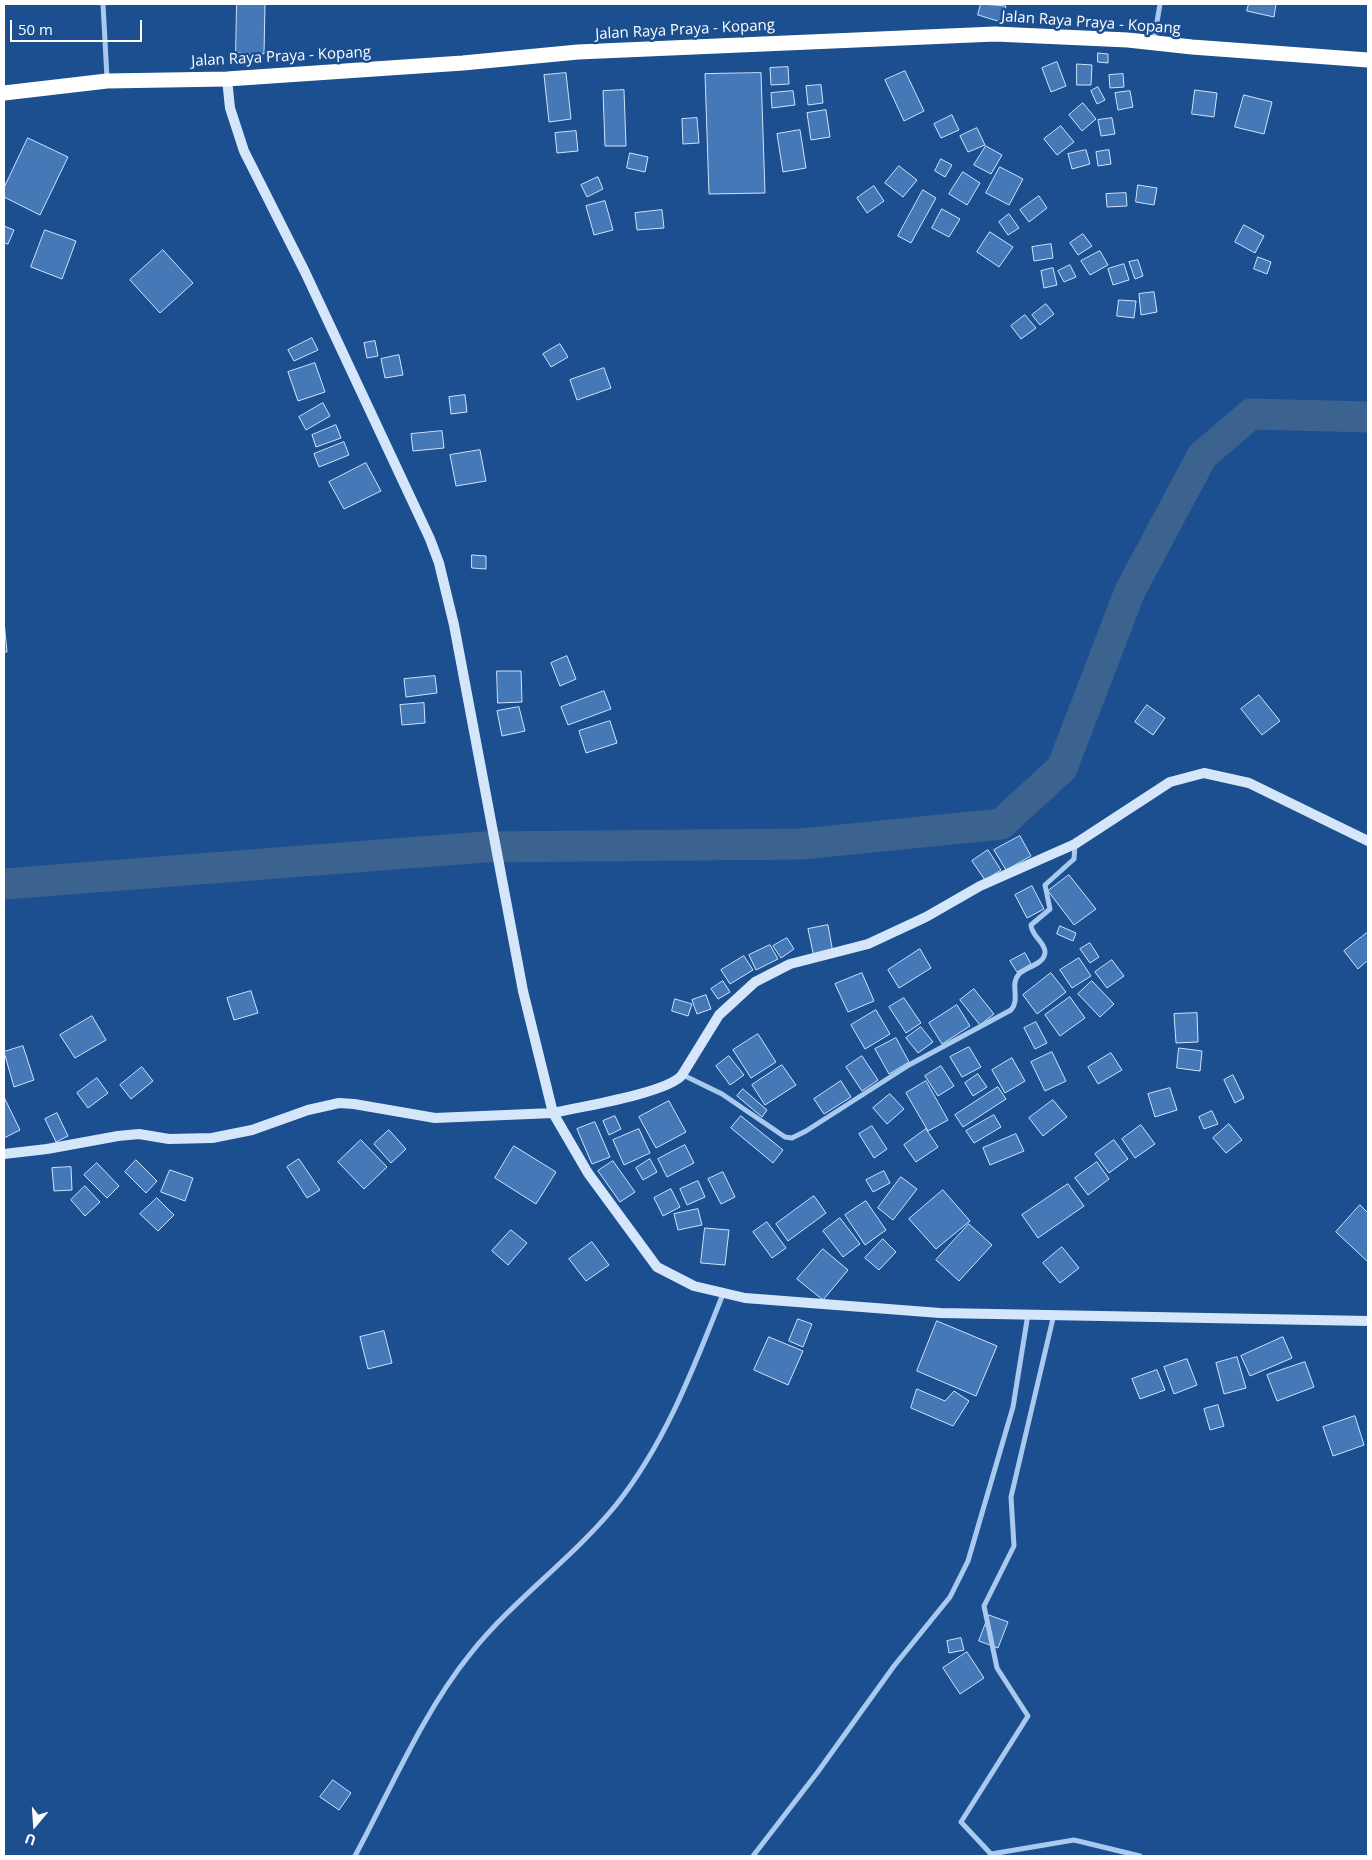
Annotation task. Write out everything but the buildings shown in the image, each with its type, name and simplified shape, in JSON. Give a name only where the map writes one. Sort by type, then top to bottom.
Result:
[{"type":"highway","name":"Jalan Raya Praya - Kopang","points":[[4,93],[107,81],[227,79],[463,63],[578,52],[872,38],[1035,35],[1368,60]]},
{"type":"street","points":[[102,4],[107,81]]},
{"type":"street","points":[[1154,43],[1160,4]]},
{"type":"street","points":[[227,79],[230,108],[244,151],[305,272],[433,547],[451,608],[523,991],[553,1113],[588,1173],[658,1267],[683,1282],[723,1294],[774,1301],[940,1313],[1028,1313],[1324,1322],[1368,1321]]},
{"type":"street","points":[[4,1154],[139,1134],[169,1139],[212,1138],[252,1130],[308,1110],[339,1103],[435,1118],[553,1113],[662,1087],[674,1082],[682,1074],[719,1015],[755,982],[790,964],[868,944],[926,917],[980,886],[1075,844],[1170,782],[1204,773],[1249,783],[1368,841]]},
{"type":"street","points":[[682,1074],[722,1094],[785,1137],[792,1138],[806,1132],[909,1065],[1012,1010],[1017,1000],[1014,984],[1019,974],[1039,962],[1044,955],[1045,950],[1032,933],[1032,925],[1050,909],[1045,885],[1074,859],[1075,844]]},
{"type":"street","points":[[355,1856],[439,1697],[470,1654],[505,1616],[589,1535],[615,1506],[642,1468],[687,1384],[723,1294]]},
{"type":"street","points":[[753,1856],[817,1773],[894,1666],[945,1603],[960,1580],[970,1555],[1013,1407],[1028,1313]]},
{"type":"street","points":[[1055,1314],[1011,1497],[1014,1546],[984,1606],[997,1668],[1028,1716],[961,1822],[991,1854],[1074,1840],[1140,1856]]},
{"type":"waterway","points":[[4,884],[485,847],[802,844],[1001,824],[1062,768],[1130,591],[1202,456],[1251,414],[1368,417]]}]
